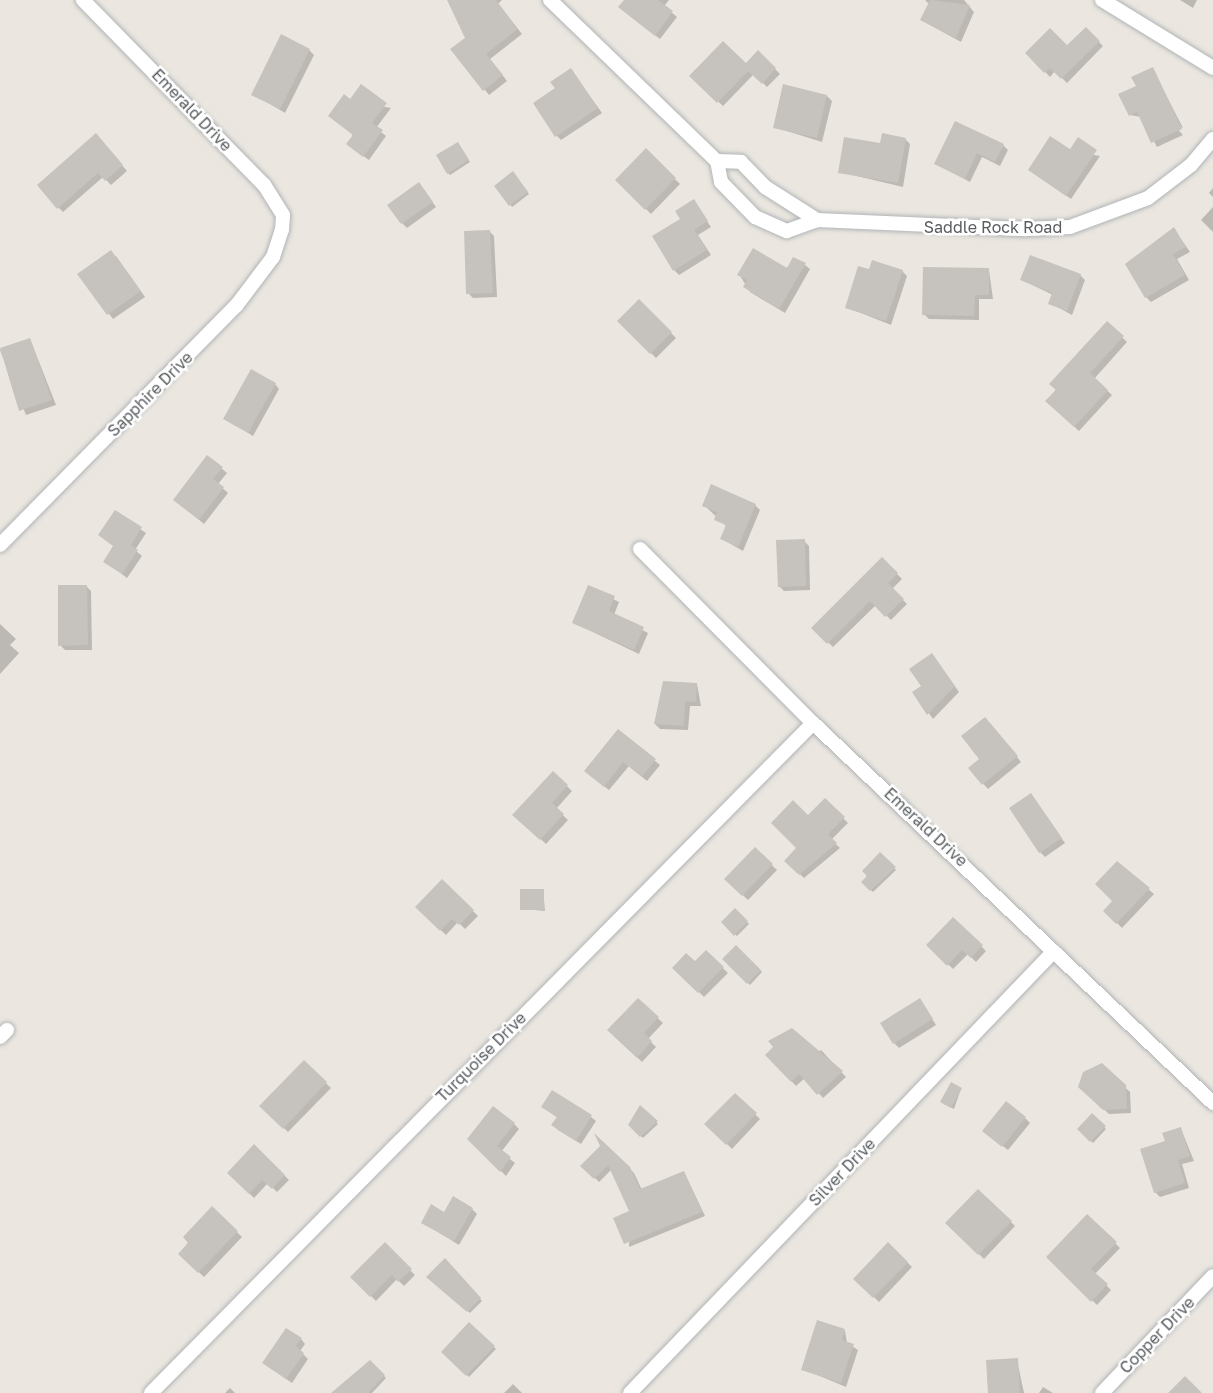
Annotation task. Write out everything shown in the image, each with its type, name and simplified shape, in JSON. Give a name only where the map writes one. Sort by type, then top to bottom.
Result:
[{"type":"street","name":"Emerald Drive","points":[[83,0],[264,185],[283,215],[282,230]]},
{"type":"street","name":"Saddle Rock Road","points":[[550,0],[717,161],[721,182],[771,227],[787,231],[817,220],[904,228],[1070,227],[1148,198],[1191,165],[1213,139]]},
{"type":"street","points":[[1102,0],[1213,68]]},
{"type":"street","name":"Saddle Rock Road","points":[[717,161],[741,162],[765,187],[817,220]]},
{"type":"street","name":"Sapphire Drive","points":[[0,545],[236,306],[273,257],[282,230]]},
{"type":"street","name":"Emerald Drive","points":[[640,549],[813,723],[1213,1103]]},
{"type":"street","name":"Turquoise Drive","points":[[152,1393],[813,723]]},
{"type":"street","name":"Silver Drive","points":[[630,1393],[1054,951]]},
{"type":"street","name":"Copper Drive","points":[[1102,1393],[1213,1276]]},
{"type":"building","points":[[447,0],[496,0],[518,29],[486,54],[503,75],[483,91],[450,49],[465,38]]},
{"type":"building","points":[[624,0],[658,0],[673,11],[655,36],[618,7]]},
{"type":"building","points":[[930,0],[970,5],[956,38],[920,20]]},
{"type":"building","points":[[1086,27],[1100,41],[1061,79],[1050,68],[1044,73],[1025,53],[1050,28],[1067,45]]},
{"type":"building","points":[[281,34],[310,49],[280,109],[251,95]]},
{"type":"building","points":[[723,41],[746,63],[758,50],[776,68],[762,84],[748,71],[717,103],[689,76]]},
{"type":"building","points":[[1153,67],[1182,129],[1151,143],[1137,112],[1129,116],[1118,94],[1136,86],[1131,77]]},
{"type":"building","points":[[571,68],[598,108],[555,137],[533,103],[555,88],[550,82]]},
{"type":"building","points":[[361,84],[387,103],[372,123],[383,130],[363,157],[346,144],[353,135],[328,116],[344,94],[350,99]]},
{"type":"building","points":[[783,84],[827,95],[817,138],[773,128]]},
{"type":"building","points":[[955,121],[1004,144],[995,162],[977,153],[965,179],[934,164]]},
{"type":"building","points":[[96,133],[123,165],[105,181],[98,173],[57,209],[37,185]]},
{"type":"building","points":[[882,133],[906,138],[898,183],[838,173],[844,137],[880,143]]},
{"type":"building","points":[[1050,136],[1070,149],[1078,137],[1097,150],[1066,196],[1028,170]]},
{"type":"building","points":[[458,142],[469,160],[447,174],[436,155]]},
{"type":"building","points":[[646,148],[676,178],[645,210],[615,180]]},
{"type":"building","points":[[513,171],[528,192],[509,206],[494,186]]},
{"type":"building","points":[[419,182],[433,202],[401,224],[387,205]]},
{"type":"building","points":[[694,199],[708,221],[694,230],[707,250],[673,271],[652,236],[680,219],[675,211]]},
{"type":"building","points":[[1174,227],[1186,247],[1173,254],[1185,275],[1145,298],[1125,264]]},
{"type":"building","points":[[490,230],[493,293],[466,294],[464,231]]},
{"type":"building","points":[[753,248],[787,268],[793,257],[806,263],[779,309],[743,287],[747,280],[737,275]]},
{"type":"building","points":[[111,250],[141,291],[107,315],[77,274]]},
{"type":"building","points":[[1030,255],[1081,274],[1067,311],[1048,304],[1052,293],[1020,280]]},
{"type":"building","points":[[872,260],[903,270],[886,321],[845,308],[858,266],[869,269]]},
{"type":"building","points":[[923,267],[989,268],[989,295],[975,295],[974,316],[922,315]]},
{"type":"building","points":[[639,299],[672,332],[650,354],[617,321]]},
{"type":"building","points":[[1107,321],[1124,336],[1090,373],[1108,390],[1074,427],[1045,401],[1056,390],[1049,384]]},
{"type":"building","points":[[30,338],[52,400],[19,411],[0,348]]},
{"type":"building","points":[[251,369],[276,383],[248,433],[223,419]]},
{"type":"building","points":[[207,455],[223,467],[213,479],[224,487],[199,520],[173,500]]},
{"type":"building","points":[[711,484],[756,504],[738,547],[720,539],[726,525],[714,520],[717,512],[702,506]]},
{"type":"building","points":[[115,510],[142,527],[131,545],[138,550],[122,574],[103,562],[113,546],[98,535]]},
{"type":"building","points":[[805,539],[806,586],[778,587],[776,540]]},
{"type":"building","points":[[882,557],[898,573],[888,583],[904,599],[885,617],[870,601],[827,644],[811,628]]},
{"type":"building","points":[[58,585],[87,585],[88,645],[58,646]]},
{"type":"building","points":[[588,585],[615,596],[609,611],[644,627],[634,650],[572,623]]},
{"type":"building","points":[[932,653],[955,686],[927,715],[912,692],[921,686],[909,669]]},
{"type":"building","points":[[663,681],[697,683],[696,702],[685,701],[684,726],[654,724]]},
{"type":"building","points":[[985,717],[1018,756],[982,785],[968,768],[979,759],[961,736]]},
{"type":"building","points":[[618,729],[656,759],[642,777],[623,762],[604,787],[584,771]]},
{"type":"building","points":[[553,771],[568,785],[552,803],[564,814],[540,840],[512,815]]},
{"type":"building","points":[[1031,793],[1062,838],[1039,853],[1009,808]]},
{"type":"building","points":[[825,798],[845,817],[828,834],[837,843],[799,875],[784,861],[796,848],[771,823],[793,800],[808,815]]},
{"type":"building","points":[[755,847],[773,864],[742,896],[724,879]]},
{"type":"building","points":[[880,852],[896,867],[870,891],[861,882],[867,876],[862,871]]},
{"type":"building","points":[[1117,861],[1150,888],[1116,924],[1103,911],[1112,901],[1095,884]]},
{"type":"building","points":[[442,879],[474,910],[459,925],[452,919],[440,931],[415,907]]},
{"type":"building","points":[[520,889],[544,889],[544,910],[520,910]]},
{"type":"building","points":[[735,908],[748,921],[734,936],[721,922]]},
{"type":"building","points":[[953,917],[983,945],[971,958],[962,950],[947,966],[926,945]]},
{"type":"building","points":[[736,945],[761,970],[747,984],[722,959]]},
{"type":"building","points":[[706,950],[724,967],[698,993],[672,968],[686,953],[695,961]]},
{"type":"building","points":[[638,998],[659,1017],[644,1033],[652,1041],[637,1058],[607,1030]]},
{"type":"building","points":[[920,998],[933,1019],[893,1044],[880,1023]]},
{"type":"building","points":[[792,1028],[843,1071],[817,1095],[799,1074],[791,1082],[765,1055],[773,1047],[768,1041]]},
{"type":"building","points":[[304,1060],[327,1082],[283,1129],[259,1106]]},
{"type":"building","points":[[1102,1063],[1126,1085],[1127,1109],[1103,1110],[1078,1087],[1083,1072]]},
{"type":"building","points":[[951,1082],[962,1088],[951,1108],[940,1102]]},
{"type":"building","points":[[552,1090],[592,1115],[576,1141],[551,1125],[557,1117],[541,1107]]},
{"type":"building","points":[[735,1093],[757,1113],[726,1145],[704,1124]]},
{"type":"building","points":[[1006,1101],[1026,1117],[1002,1147],[982,1131]]},
{"type":"building","points":[[640,1105],[658,1121],[640,1137],[628,1125]]},
{"type":"building","points":[[493,1106],[515,1123],[497,1146],[511,1157],[500,1172],[467,1139]]},
{"type":"building","points":[[1092,1113],[1106,1126],[1090,1142],[1077,1129]]},
{"type":"building","points":[[1181,1127],[1190,1156],[1178,1160],[1185,1183],[1154,1193],[1140,1149],[1165,1141],[1162,1133]]},
{"type":"building","points":[[594,1133],[630,1167],[640,1189],[684,1171],[702,1212],[624,1244],[613,1218],[629,1211],[608,1165],[594,1179],[580,1166],[600,1146]]},
{"type":"building","points":[[254,1144],[285,1175],[272,1189],[262,1180],[249,1194],[227,1173]]},
{"type":"building","points":[[978,1189],[1012,1221],[978,1255],[945,1223]]},
{"type":"building","points":[[453,1196],[473,1208],[454,1241],[421,1223],[431,1204],[444,1212]]},
{"type":"building","points":[[212,1206],[238,1231],[198,1273],[178,1254],[188,1243],[183,1237]]},
{"type":"building","points":[[1087,1214],[1117,1242],[1091,1269],[1108,1284],[1091,1302],[1046,1257]]},
{"type":"building","points":[[385,1242],[412,1269],[398,1282],[392,1275],[370,1297],[350,1277]]},
{"type":"building","points":[[888,1242],[908,1262],[873,1298],[853,1279]]},
{"type":"building","points":[[445,1258],[481,1298],[467,1312],[426,1277]]},
{"type":"building","points":[[817,1320],[845,1329],[842,1340],[854,1344],[841,1383],[801,1370]]},
{"type":"building","points":[[469,1322],[495,1346],[466,1376],[441,1352]]},
{"type":"building","points":[[286,1328],[302,1338],[296,1346],[304,1353],[286,1379],[262,1363]]},
{"type":"building","points":[[1018,1358],[1020,1393],[988,1393],[986,1360]]},
{"type":"building","points":[[370,1360],[385,1375],[368,1393],[331,1393]]},
{"type":"building","points":[[1185,1376],[1202,1393],[1168,1393]]}]
